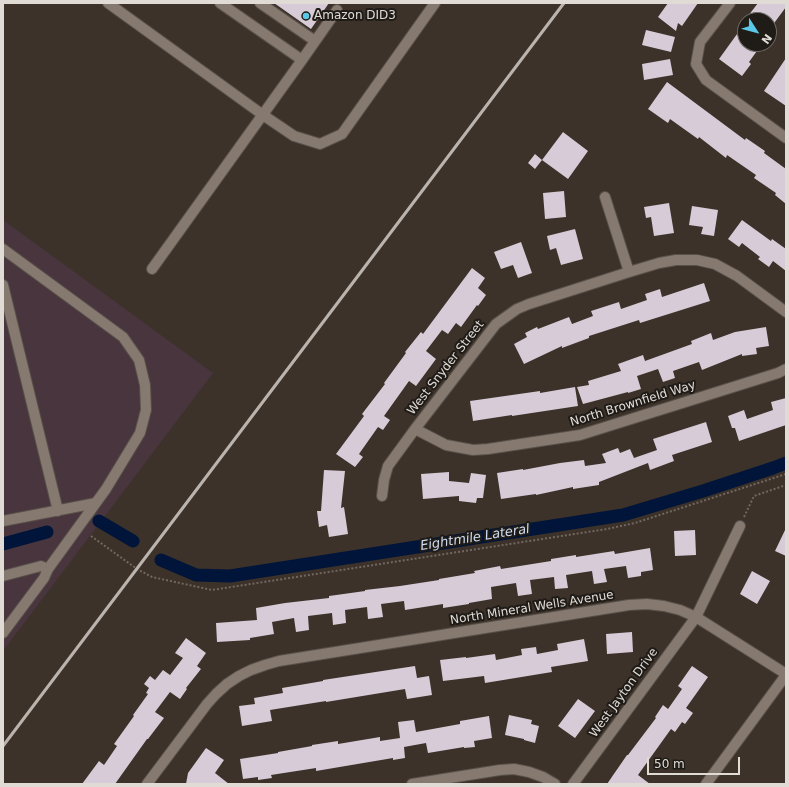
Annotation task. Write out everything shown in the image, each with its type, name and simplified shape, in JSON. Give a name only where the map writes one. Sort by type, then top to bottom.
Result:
[{"type":"street","points":[[108,3],[294,136],[320,144],[342,134],[435,3]]},
{"type":"street","points":[[220,3],[302,60]]},
{"type":"street","points":[[260,3],[315,42]]},
{"type":"street","points":[[730,3],[700,42],[696,64],[706,80],[786,138]]},
{"type":"street","points":[[152,269],[337,10]]},
{"type":"street","points":[[605,197],[629,272]]},
{"type":"street","points":[[3,249],[123,337],[139,360],[144,384],[146,410],[140,433],[106,489],[48,569],[44,578],[3,633]]},
{"type":"street","name":"West Snyder Street","points":[[382,496],[388,466],[496,324],[516,309],[659,263],[676,260],[697,260],[715,264],[737,276],[786,312]]},
{"type":"street","points":[[3,284],[58,511]]},
{"type":"street","name":"North Brownfield Way","points":[[416,429],[446,444],[473,450],[580,435],[778,373],[786,369]]},
{"type":"street","points":[[3,522],[96,503]]},
{"type":"street","name":"West Jayton Drive","points":[[573,784],[696,617],[740,526]]},
{"type":"street","points":[[3,576],[41,566],[48,569]]},
{"type":"street","name":"North Mineral Wells Avenue","points":[[147,784],[216,694],[239,676],[251,670],[279,661],[629,605],[647,604],[680,610],[696,617],[786,674]]},
{"type":"street","points":[[706,784],[786,674]]},
{"type":"street","points":[[412,784],[514,769],[536,774],[555,784]]},
{"type":"path","points":[[91,536],[137,569],[152,577],[212,590],[607,529],[635,523],[786,474]]},
{"type":"path","points":[[740,526],[754,496],[786,485]]},
{"type":"shaded area","points":[[3,220],[213,373],[3,651]]},
{"type":"building","name":"Amazon DID3","points":[[274,3],[329,3],[311,29]]},
{"type":"building","points":[[668,3],[698,3],[682,26],[678,23],[676,31],[658,17]]},
{"type":"building","points":[[758,3],[786,3],[786,7],[777,19],[777,12],[751,12]]},
{"type":"building","points":[[646,30],[675,37],[671,52],[642,45]]},
{"type":"building","points":[[737,34],[737,52],[756,52],[749,62],[751,64],[742,76],[719,59]]},
{"type":"building","points":[[786,58],[786,106],[764,91]]},
{"type":"building","points":[[670,59],[673,75],[644,80],[642,64]]},
{"type":"building","points":[[667,82],[745,140],[746,138],[765,151],[764,153],[786,169],[786,204],[775,195],[776,193],[754,178],[756,175],[727,155],[726,158],[699,137],[698,139],[670,119],[668,123],[648,109]]},
{"type":"building","points":[[563,132],[588,151],[568,179],[542,160]]},
{"type":"building","points":[[535,154],[542,160],[535,169],[528,163]]},
{"type":"building","points":[[564,191],[566,217],[545,219],[543,193]]},
{"type":"building","points":[[669,203],[674,233],[654,236],[651,217],[646,218],[644,207]]},
{"type":"building","points":[[692,206],[718,210],[714,236],[701,234],[703,227],[689,225]]},
{"type":"building","points":[[742,220],[771,241],[772,239],[786,249],[786,271],[773,261],[769,267],[758,259],[760,257],[742,243],[739,247],[728,239]]},
{"type":"building","points":[[575,229],[583,259],[561,265],[556,248],[550,250],[547,236]]},
{"type":"building","points":[[521,242],[532,273],[518,278],[513,265],[501,269],[494,252]]},
{"type":"building","points":[[472,268],[485,278],[478,288],[486,295],[461,327],[456,323],[448,334],[442,330],[426,351],[436,359],[416,386],[409,381],[384,416],[390,420],[383,430],[378,427],[359,454],[363,457],[355,467],[336,454],[364,416],[362,414],[385,384],[384,383],[406,353],[405,352],[421,332],[423,334]]},
{"type":"building","points":[[704,283],[710,301],[640,323],[639,320],[589,336],[589,338],[562,348],[562,346],[524,364],[514,344],[527,337],[525,333],[537,327],[538,329],[569,317],[572,324],[593,316],[591,311],[619,302],[621,309],[647,300],[645,294],[660,289],[662,297]]},
{"type":"building","points":[[766,327],[769,346],[756,348],[757,354],[742,356],[742,354],[702,370],[699,362],[673,371],[675,378],[663,382],[658,369],[637,376],[641,389],[583,404],[577,387],[589,385],[588,381],[621,371],[618,364],[643,355],[645,361],[692,344],[691,341],[711,333],[713,340],[735,332]]},
{"type":"building","points":[[575,387],[578,406],[473,421],[470,401],[540,391],[540,393]]},
{"type":"building","points":[[786,398],[786,425],[739,441],[735,428],[732,428],[728,416],[744,410],[747,419],[773,410],[771,402]]},
{"type":"building","points":[[706,422],[712,442],[672,455],[674,461],[650,470],[648,463],[599,482],[599,485],[573,489],[573,487],[536,495],[501,499],[497,473],[584,460],[585,466],[606,463],[602,454],[618,448],[620,453],[630,449],[634,458],[657,450],[653,439]]},
{"type":"building","points":[[324,470],[345,471],[341,508],[344,507],[348,534],[329,537],[327,525],[319,527],[317,511],[321,511]]},
{"type":"building","points":[[449,472],[449,481],[469,483],[471,473],[486,475],[483,498],[477,498],[476,503],[459,501],[459,496],[423,499],[421,474]]},
{"type":"building","points":[[786,528],[786,556],[775,551]]},
{"type":"building","points":[[695,530],[696,555],[675,556],[674,531]]},
{"type":"building","points":[[650,548],[653,570],[641,572],[641,576],[628,578],[626,566],[604,569],[607,582],[594,584],[592,571],[566,575],[568,588],[555,589],[554,577],[530,580],[532,594],[518,596],[516,583],[491,587],[492,599],[469,604],[443,608],[443,604],[405,610],[404,601],[381,604],[383,617],[368,619],[367,607],[345,610],[346,623],[333,625],[332,613],[308,616],[309,630],[296,632],[294,618],[272,622],[274,634],[250,638],[250,640],[217,642],[216,623],[257,620],[256,608],[329,598],[329,596],[365,590],[439,580],[475,573],[474,571],[500,566],[501,569],[551,561],[551,559],[576,555],[576,557],[614,551],[615,554]]},
{"type":"building","points":[[752,571],[770,581],[757,604],[740,594]]},
{"type":"building","points":[[632,632],[633,652],[607,654],[606,634]]},
{"type":"building","points":[[186,638],[206,653],[197,666],[201,669],[186,688],[187,689],[180,699],[170,692],[155,712],[164,718],[115,784],[82,784],[99,761],[104,765],[117,746],[114,744],[148,694],[146,693],[149,688],[144,684],[150,676],[155,680],[163,670],[170,675],[183,658],[175,653]]},
{"type":"building","points":[[584,639],[588,661],[551,667],[552,672],[485,683],[484,676],[443,681],[440,660],[495,654],[496,660],[522,655],[521,649],[536,647],[537,654],[558,650],[557,644]]},
{"type":"building","points":[[415,666],[417,678],[429,676],[432,695],[407,699],[405,689],[270,710],[272,721],[242,726],[239,706],[255,704],[254,698],[283,693],[282,688],[323,680]]},
{"type":"building","points":[[692,666],[708,677],[686,708],[693,713],[685,724],[682,722],[675,732],[671,729],[638,775],[650,784],[607,784],[627,755],[656,718],[655,717],[663,705],[668,709],[682,689],[678,686]]},
{"type":"building","points":[[578,699],[595,711],[575,738],[558,726]]},
{"type":"building","points":[[509,715],[532,720],[531,724],[539,726],[535,743],[505,735]]},
{"type":"building","points":[[489,716],[492,738],[474,741],[475,747],[464,747],[428,753],[426,743],[404,747],[405,758],[393,760],[393,758],[316,771],[316,768],[271,775],[272,778],[258,780],[258,777],[243,779],[240,759],[338,741],[338,744],[380,737],[380,741],[400,738],[398,722],[414,720],[416,732],[460,724],[460,721]]},
{"type":"building","points":[[206,748],[224,760],[215,773],[229,784],[186,784],[188,773]]},
{"type":"waterway","name":"Eightmile Lateral","points":[[161,560],[196,575],[230,576],[623,515],[703,491],[786,463]]},
{"type":"waterway","name":"Eightmile Lateral","points":[[99,521],[133,541]]},
{"type":"waterway","name":"Eightmile Lateral","points":[[3,544],[47,532]]},
{"type":"railway","points":[[3,746],[564,3]]},
{"type":"place","name":"Amazon DID3","points":[[306,16]]}]
